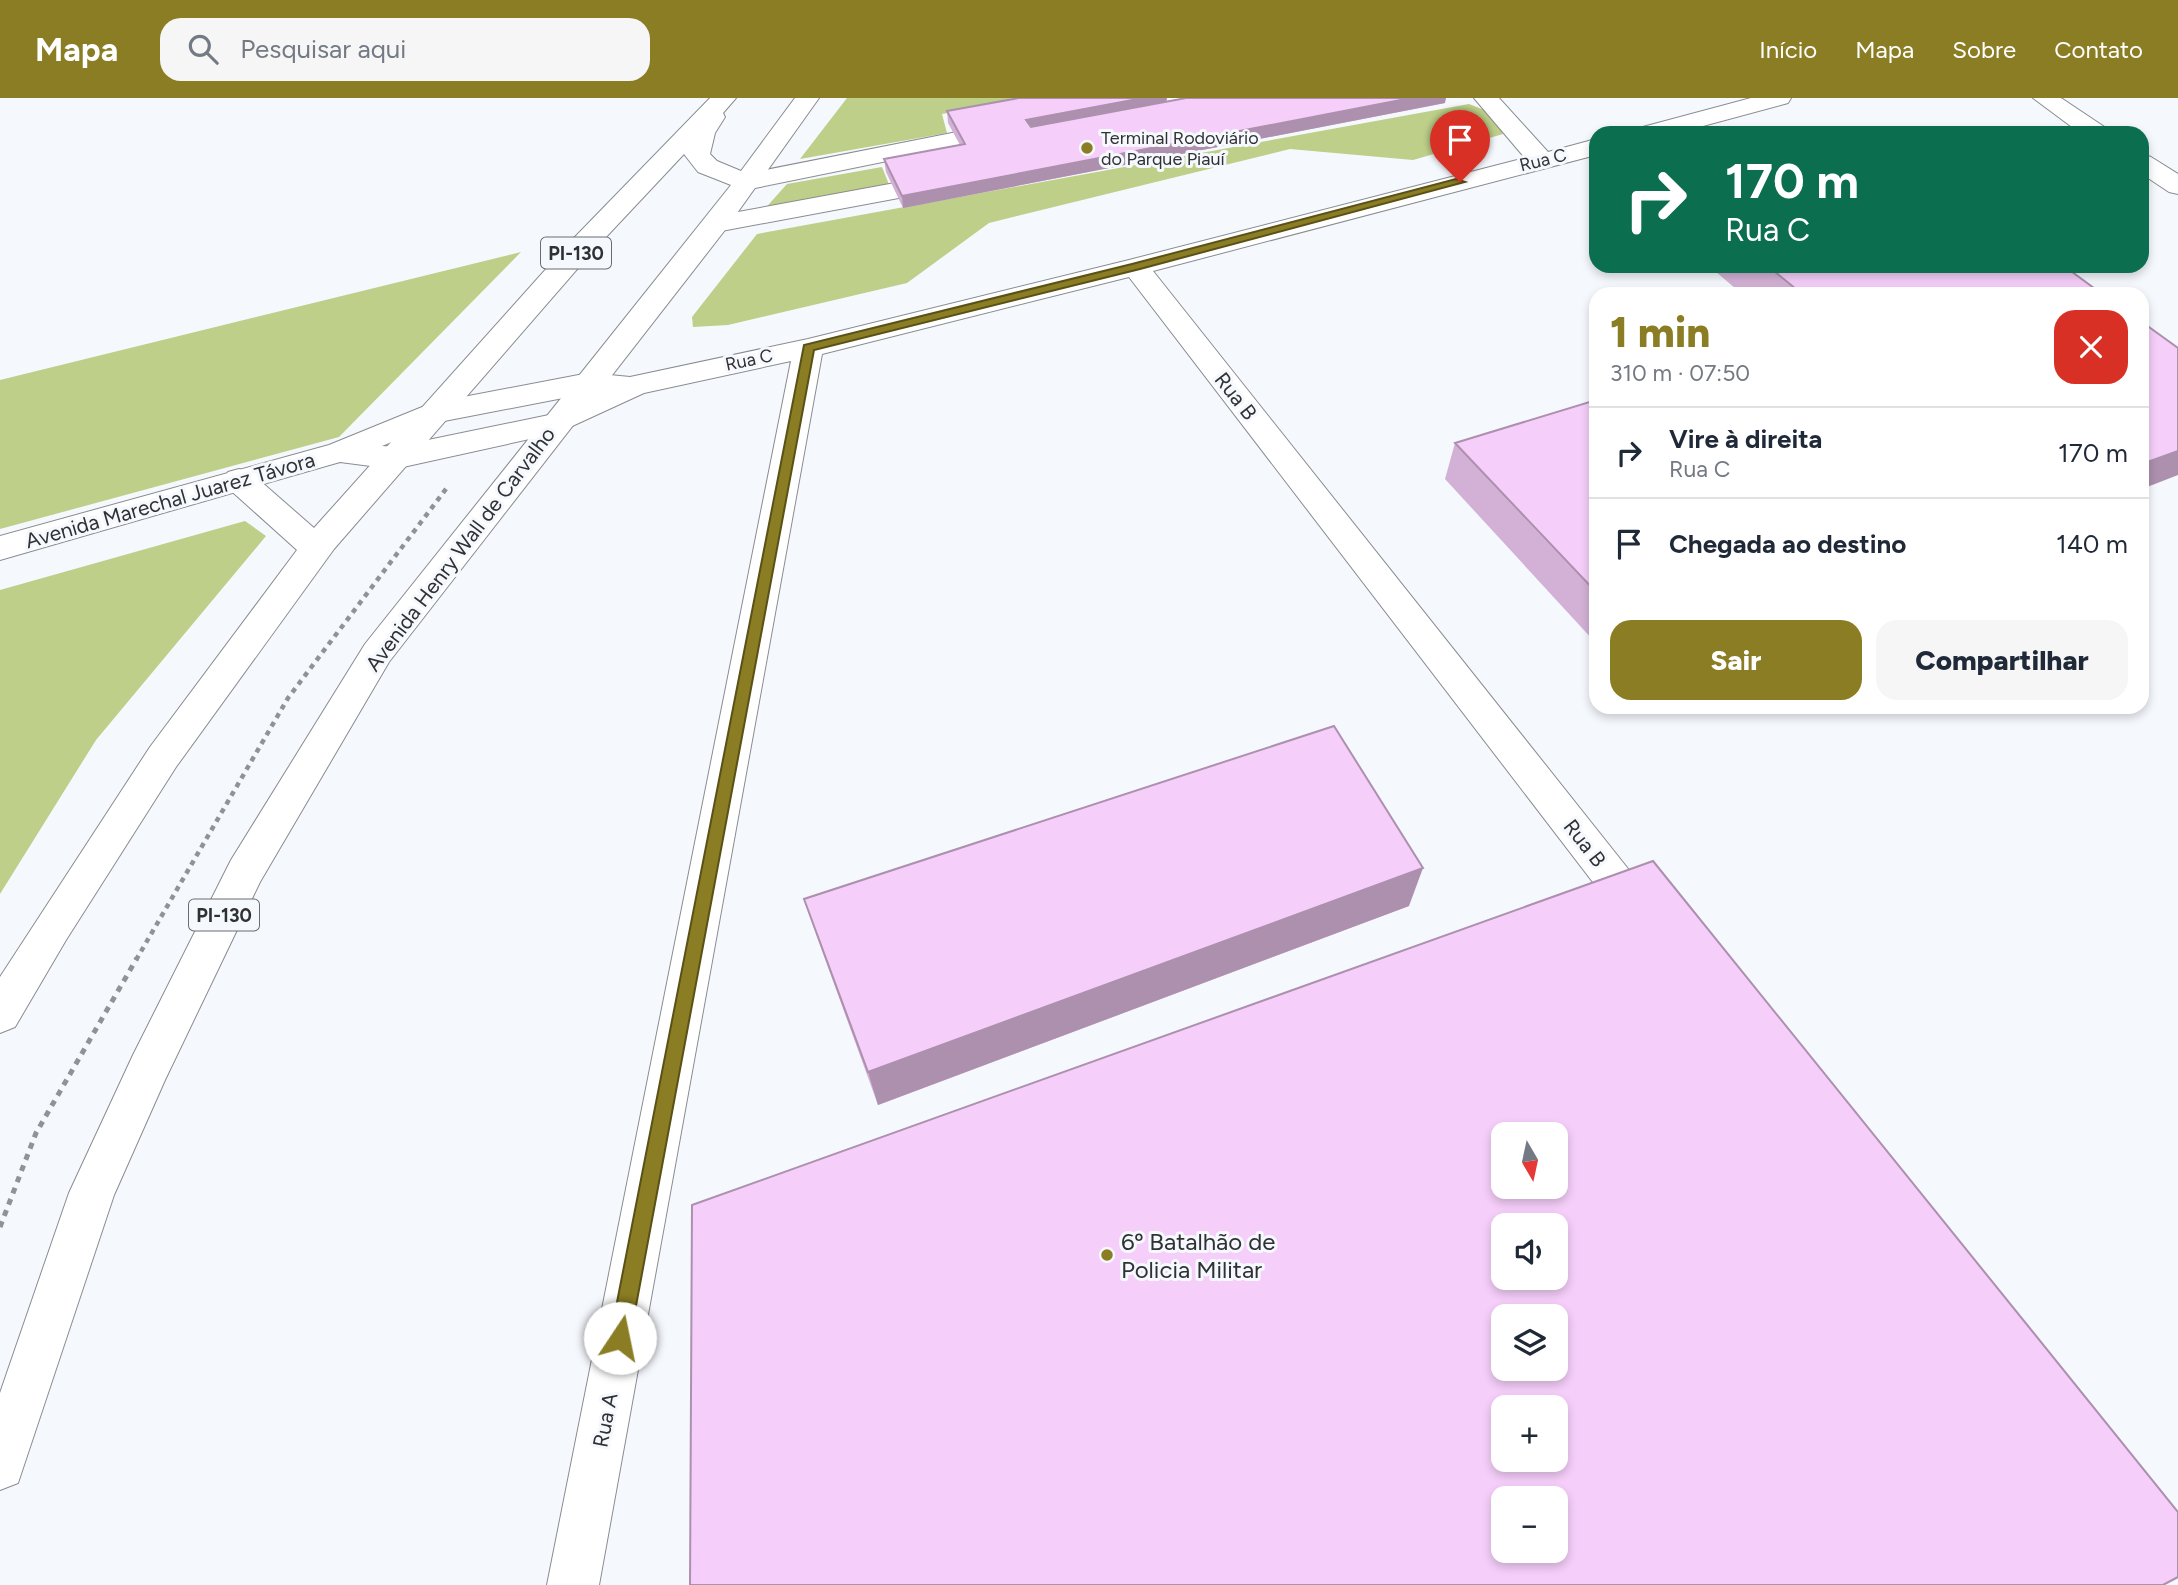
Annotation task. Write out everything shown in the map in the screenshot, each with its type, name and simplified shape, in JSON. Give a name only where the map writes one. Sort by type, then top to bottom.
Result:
[{"type":"street","points":[[725,98],[696,144],[697,156],[702,165],[745,182],[957,140]]},
{"type":"street","name":"PI-130","points":[[0,1014],[52,928],[163,757],[317,549],[432,413],[582,246],[725,98]]},
{"type":"street","name":"Avenida Henry Wall de Carvalho","points":[[0,1465],[92,1193],[148,1069],[245,872],[377,653],[556,423],[716,224],[807,98]]},
{"type":"street","points":[[1486,98],[1541,160]]},
{"type":"street","points":[[1674,126],[1779,98]]},
{"type":"street","points":[[2045,98],[2087,126]]},
{"type":"street","name":"Rua C","points":[[556,423],[635,385],[808,348],[1136,267],[1589,149]]},
{"type":"street","points":[[2149,167],[2178,186]]},
{"type":"street","points":[[716,224],[895,191]]},
{"type":"street","name":"Rua B","points":[[1136,267],[1663,943]]},
{"type":"street","name":"Rua A","points":[[573,1585],[808,348]]},
{"type":"street","name":"Rua C","points":[[432,413],[589,383],[635,385]]},
{"type":"street","points":[[340,452],[432,413]]},
{"type":"street","points":[[340,452],[394,458],[556,423]]},
{"type":"street","name":"Avenida Marechal Juarez Távora","points":[[0,548],[340,452]]},
{"type":"street","points":[[239,480],[317,549]]},
{"type":"green space","points":[[847,98],[1031,98],[942,114],[947,133],[800,159]]},
{"type":"green space","points":[[1469,104],[1496,118],[1503,134],[1413,160],[1290,149],[989,223],[907,283],[728,325],[693,327],[692,317],[757,234]]},
{"type":"green space","points":[[882,167],[890,187],[762,212],[787,184]]},
{"type":"green space","points":[[521,252],[339,437],[0,529],[0,380]]},
{"type":"green space","points":[[245,521],[266,536],[96,740],[0,894],[0,590]]},
{"type":"building","name":"Terminal Rodoviário do Parque Piauí","points":[[1019,98],[1143,98],[1026,120],[1031,127],[1186,98],[1411,98],[902,196],[884,159],[965,144],[947,111]]},
{"type":"building","points":[[1776,273],[2074,273],[2092,287],[1794,287]]},
{"type":"building","points":[[2149,327],[2178,348],[2178,451],[2149,461]]},
{"type":"building","points":[[1589,402],[1589,585],[1455,443]]},
{"type":"building","points":[[1334,726],[1423,868],[868,1072],[804,899]]},
{"type":"building","name":"6º Batalhão de Policia Militar","points":[[1653,861],[2178,1512],[2178,1577],[2163,1585],[690,1585],[692,1205]]},
{"type":"place","name":"Terminal Rodoviário do Parque Piauí","points":[[1087,148]]},
{"type":"place","name":"6º Batalhão de Policia Militar","points":[[1107,1255]]},
{"type":"route","points":[[620,1338],[808,348],[1136,267],[1460,182]]}]
